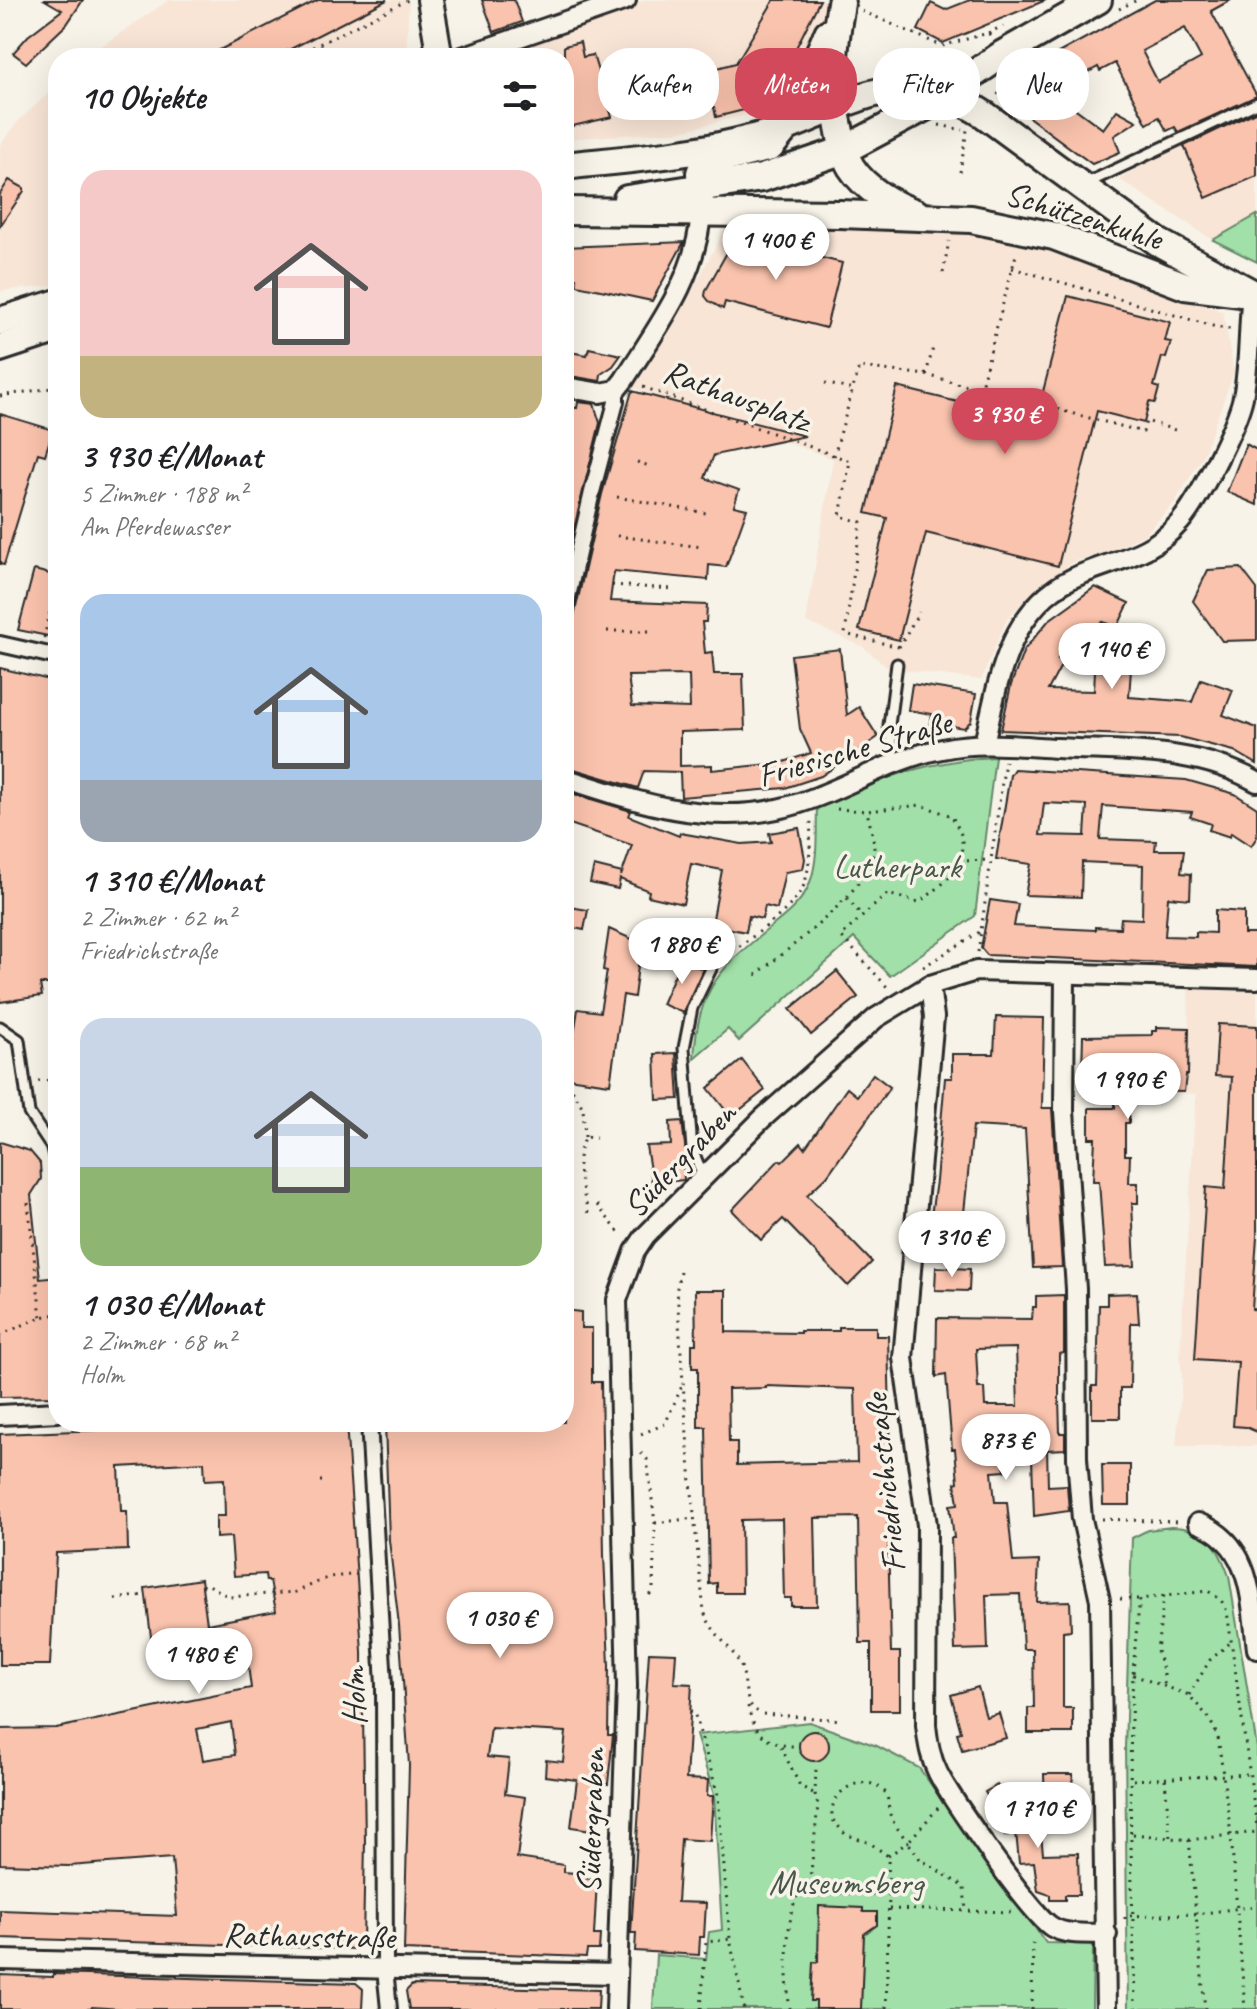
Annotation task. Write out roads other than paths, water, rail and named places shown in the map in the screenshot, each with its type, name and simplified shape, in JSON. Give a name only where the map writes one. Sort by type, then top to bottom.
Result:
[{"type":"main road","points":[[980,70],[1098,0]]},
{"type":"main road","points":[[836,48],[842,2]]},
{"type":"main road","points":[[789,126],[842,2]]},
{"type":"main road","name":"Schützenkuhle","points":[[980,112],[1158,242],[1254,294]]},
{"type":"main road","points":[[574,165],[713,147],[757,137],[803,120]]},
{"type":"main road","points":[[838,120],[844,150],[852,169],[866,184],[902,207],[926,216]]},
{"type":"main road","points":[[574,208],[700,201],[844,150],[899,120]]},
{"type":"main road","name":"Schützenkuhle","points":[[700,201],[971,219],[1023,228],[1074,243],[1185,286],[1254,294]]},
{"type":"main road","points":[[0,321],[48,306]]},
{"type":"main road","points":[[0,348],[48,332]]},
{"type":"street","points":[[430,0],[438,48]]},
{"type":"street","points":[[488,48],[626,0]]},
{"type":"street","points":[[574,570],[620,385],[671,307],[699,241],[702,165],[771,148],[789,126]]},
{"type":"street","points":[[984,744],[1002,664],[1017,631],[1032,610],[1072,578],[1132,558],[1156,544],[1179,523],[1200,492],[1242,400],[1254,294]]},
{"type":"street","points":[[574,389],[600,393],[620,385]]},
{"type":"street","points":[[0,644],[48,655]]},
{"type":"street","name":"Friesische Straße","points":[[574,781],[676,811],[725,814],[776,809],[808,800],[894,762],[942,749],[984,744],[1179,754],[1211,762],[1257,782]]},
{"type":"street","name":"Südergraben","points":[[616,2009],[627,1686],[617,1300],[635,1251],[645,1236],[762,1119],[876,1018],[930,985],[976,971],[1257,979]]},
{"type":"street","points":[[1065,974],[1064,1111],[1076,1289],[1077,1458],[1082,1519],[1100,1600],[1106,2009]]},
{"type":"street","name":"Friedrichstraße","points":[[930,985],[934,1017],[903,1358],[927,1525],[928,1751],[951,1793],[1042,1920],[1062,1932],[1107,1934]]},
{"type":"street","points":[[0,1415],[48,1413]]},
{"type":"street","name":"Holm","points":[[370,1432],[384,1685],[385,1969],[389,2009]]},
{"type":"street","points":[[1198,1523],[1215,1529],[1234,1547],[1249,1587],[1257,1649]]},
{"type":"street","name":"Rathausstraße","points":[[0,1960],[616,1974]]},
{"type":"lane","points":[[1081,185],[1257,103]]},
{"type":"lane","points":[[894,762],[889,725],[897,664]]},
{"type":"lane","points":[[703,1176],[692,1149],[684,1048],[692,1008],[711,969]]},
{"type":"lane","points":[[0,1027],[19,1040],[29,1113],[48,1142]]},
{"type":"park label","name":"Lutherpark","points":[[897,866]]},
{"type":"park label","name":"Museumsberg","points":[[846,1882]]}]
